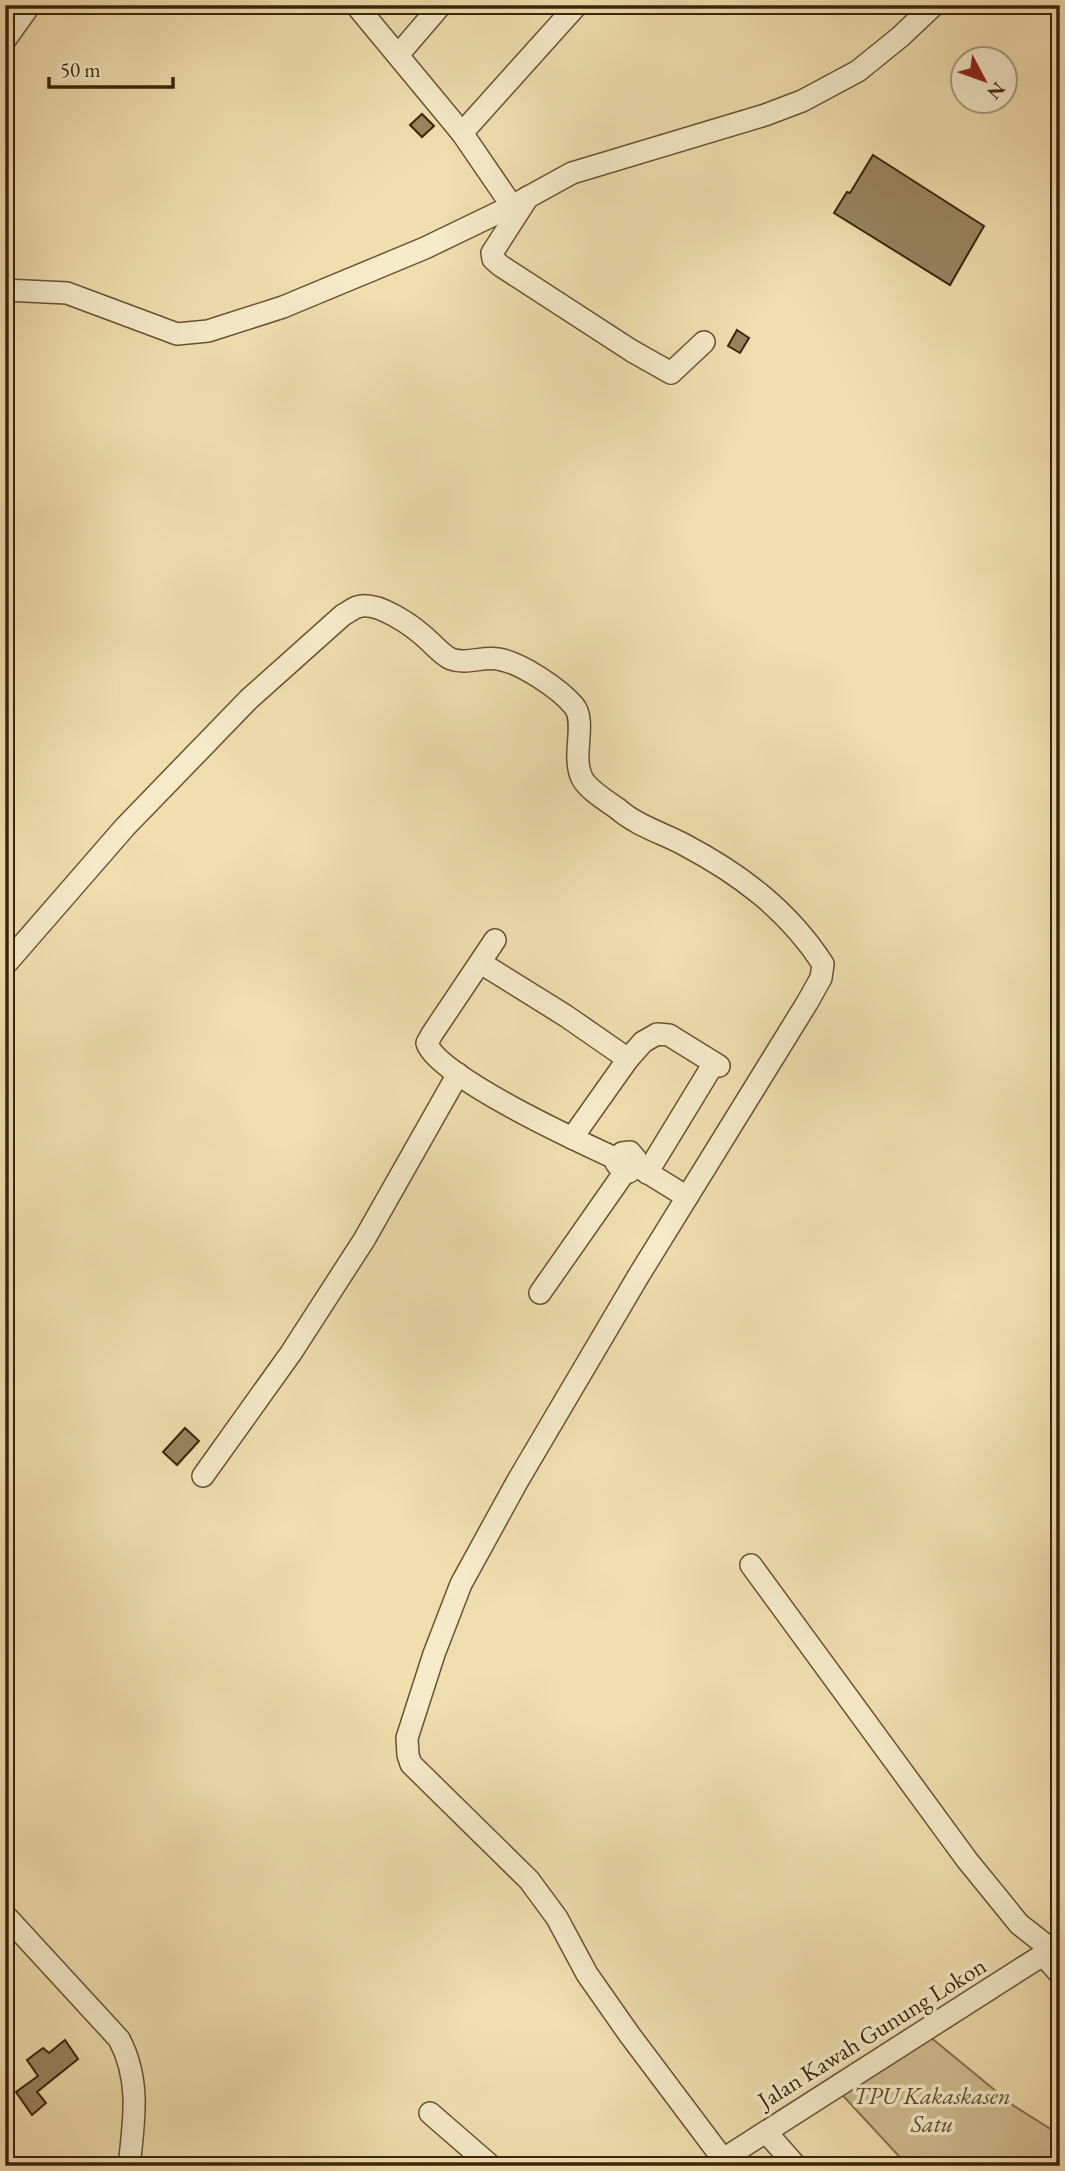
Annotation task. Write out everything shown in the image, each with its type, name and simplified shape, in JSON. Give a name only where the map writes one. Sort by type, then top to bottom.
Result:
[{"type":"street","points":[[5,40],[30,5]]},
{"type":"street","points":[[356,5],[520,202]]},
{"type":"street","points":[[398,55],[441,5]]},
{"type":"street","points":[[462,133],[577,5]]},
{"type":"street","points":[[5,290],[67,293],[177,334],[208,331],[283,307],[425,248],[520,202],[572,173],[765,116],[802,101],[858,71],[901,37],[934,5]]},
{"type":"street","points":[[520,202],[492,253],[501,266],[632,351],[671,373],[704,342]]},
{"type":"street","points":[[5,965],[125,827],[249,699],[343,615],[358,606],[369,607],[404,620],[448,658],[463,662],[484,658],[499,659],[521,667],[552,687],[573,705],[579,715],[576,754],[582,780],[623,814],[687,846],[761,892],[795,926],[823,964],[821,978],[807,1003],[687,1197],[517,1482],[461,1584],[433,1654],[407,1738],[411,1764],[529,1880],[557,1918],[587,1974],[718,2162]]},
{"type":"street","points":[[495,940],[427,1043],[429,1051],[458,1074],[499,1099],[687,1197]]},
{"type":"street","points":[[481,963],[566,1016],[628,1059]]},
{"type":"street","points":[[540,1293],[631,1168],[716,1065],[669,1035],[657,1034],[643,1042],[628,1059],[572,1139]]},
{"type":"street","points":[[203,1476],[291,1353],[364,1240],[458,1074]]},
{"type":"street","points":[[751,1565],[975,1871],[1019,1924],[1052,1950],[1060,1974]]},
{"type":"street","points":[[5,1915],[119,2039],[128,2057],[134,2081],[135,2106],[129,2166]]},
{"type":"street","name":"Jalan Kawah Gunung Lokon","points":[[718,2162],[1052,1950]]},
{"type":"street","points":[[430,2113],[491,2166]]},
{"type":"street","points":[[766,2132],[796,2166]]},
{"type":"green space","name":"TPU Kakaskasen Satu","points":[[923,2031],[1014,2106],[1060,2135],[1060,2166],[908,2166],[834,2086]]},
{"type":"building","points":[[422,114],[434,126],[422,137],[410,125]]},
{"type":"building","points":[[873,155],[984,226],[950,285],[834,213],[847,192],[850,193]]},
{"type":"building","points":[[737,330],[749,338],[740,353],[728,346]]},
{"type":"building","points":[[185,1428],[199,1441],[177,1465],[163,1452]]},
{"type":"building","points":[[65,2040],[78,2059],[37,2092],[46,2103],[32,2115],[16,2092],[38,2076],[27,2060],[43,2048],[49,2053]]}]
